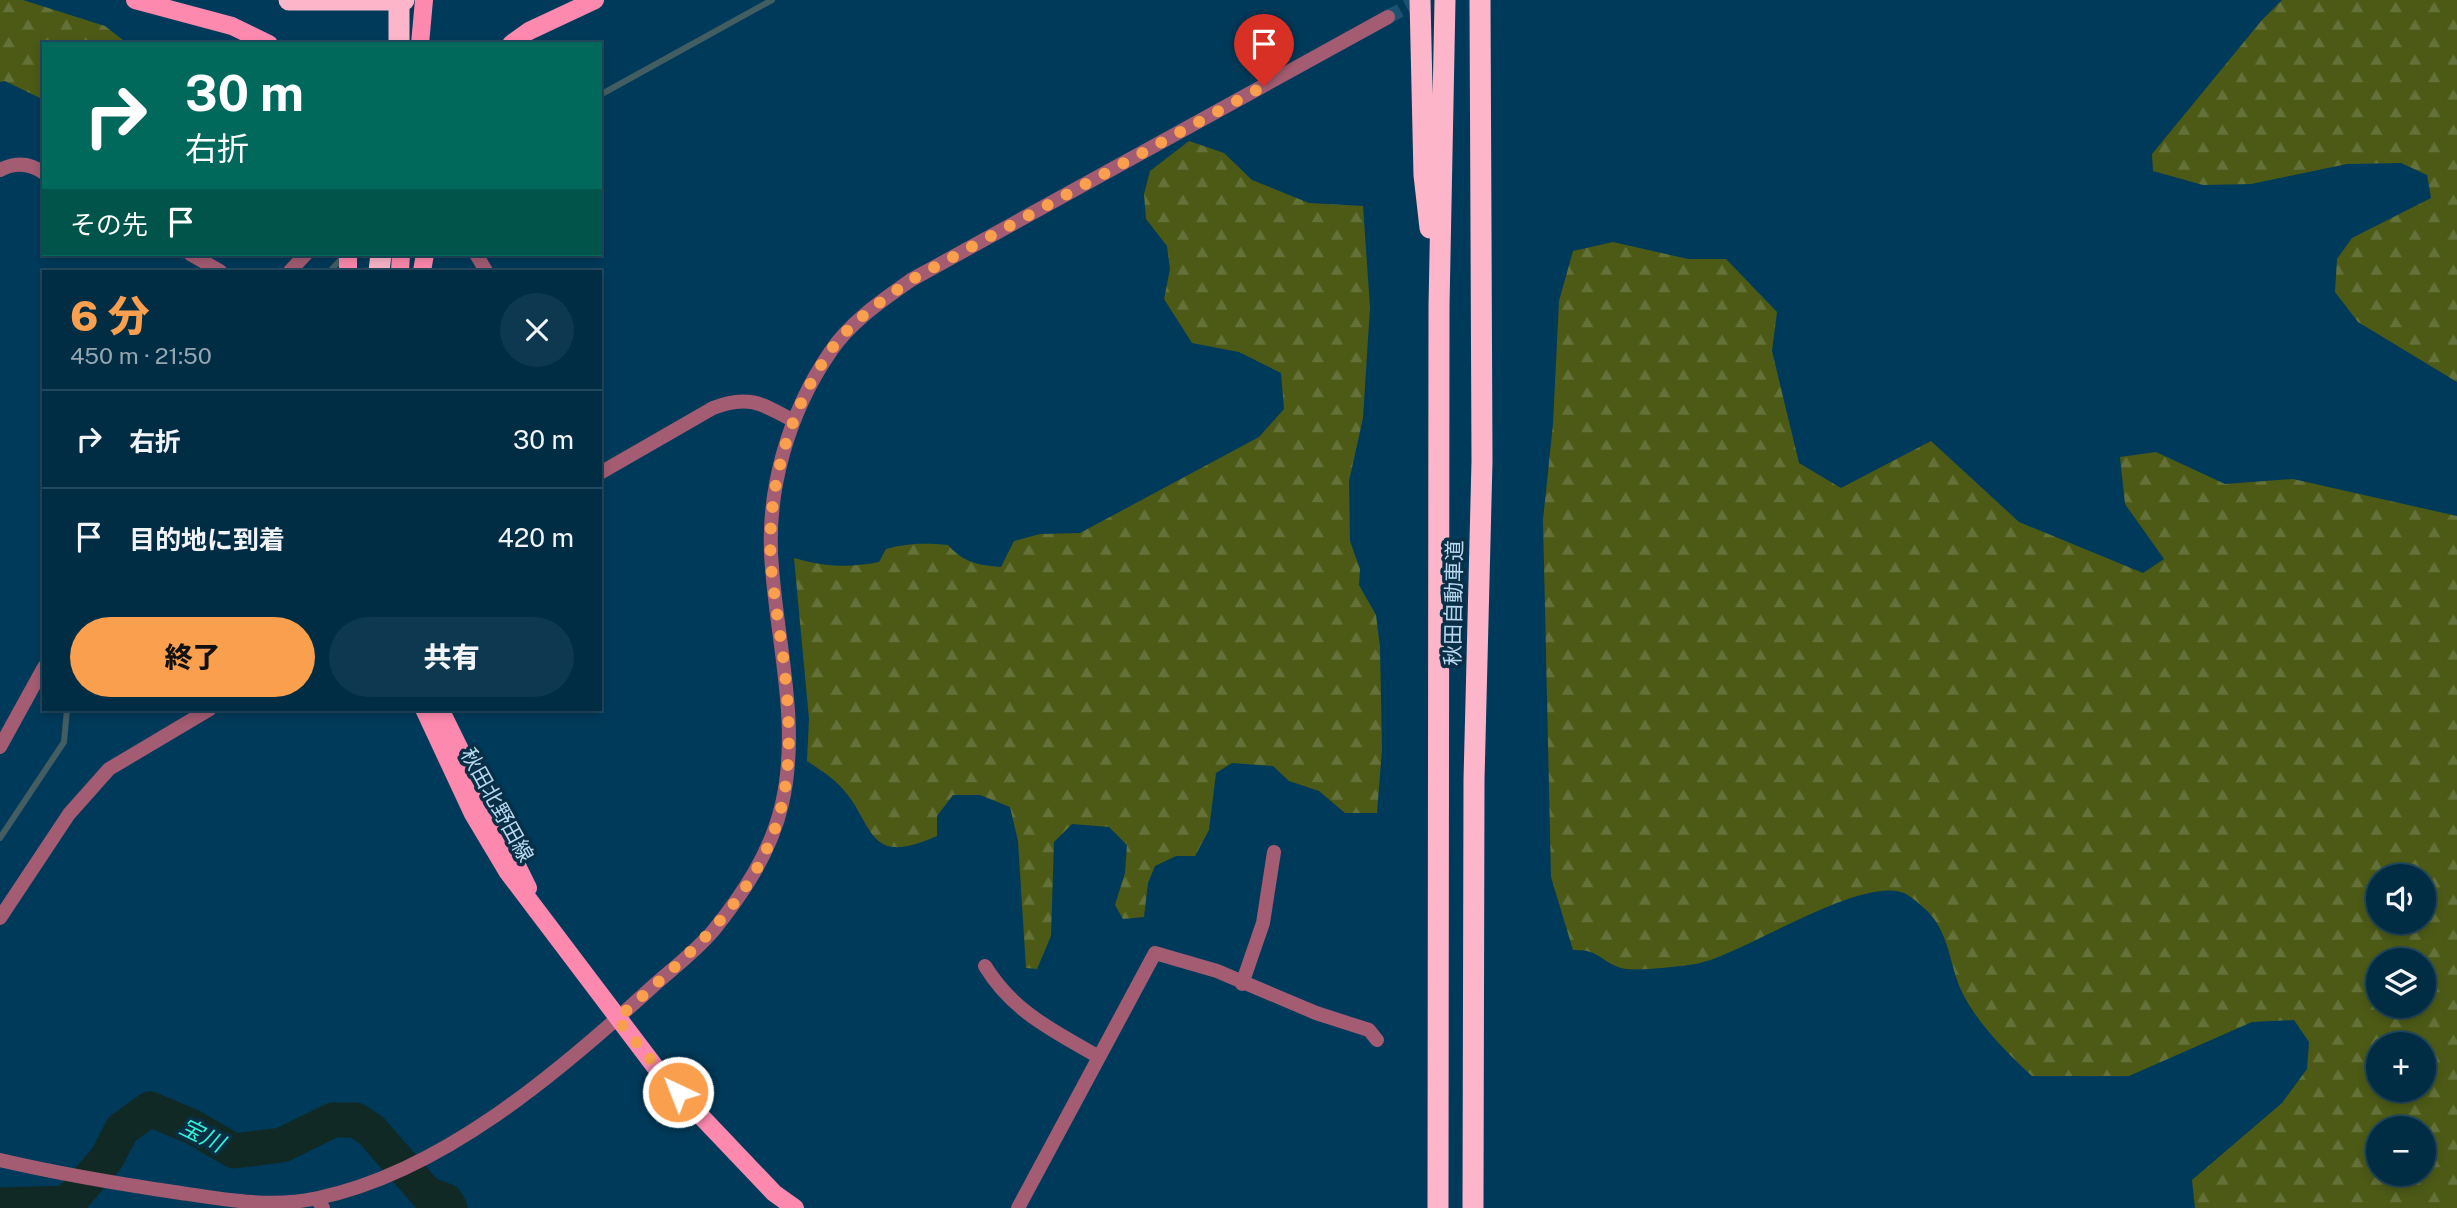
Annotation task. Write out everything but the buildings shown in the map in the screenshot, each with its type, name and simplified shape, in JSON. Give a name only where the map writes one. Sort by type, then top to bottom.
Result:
[{"type":"highway","points":[[289,0],[401,0],[399,42]]},
{"type":"highway","points":[[1420,0],[1424,175],[1439,306]]},
{"type":"highway","name":"秋田自動車道","points":[[1438,1208],[1439,306],[1445,0]]},
{"type":"highway","name":"秋田自動車道","points":[[1472,1208],[1474,780],[1482,461],[1480,0]]},
{"type":"highway","points":[[1480,44],[1490,0]]},
{"type":"main road","points":[[135,0],[232,26],[265,42]]},
{"type":"main road","points":[[420,42],[424,0]]},
{"type":"main road","points":[[514,42],[528,31],[596,0]]},
{"type":"main road","name":"秋田北野田線","points":[[425,711],[473,814],[507,871],[541,917],[659,1072],[774,1193],[794,1208]]},
{"type":"main road","name":"秋田北野田線","points":[[441,711],[541,917]]},
{"type":"street","points":[[0,1160],[70,1176],[255,1204],[320,1203],[379,1180],[440,1151],[528,1091],[617,1019],[717,925],[745,888],[765,852],[782,805],[789,766],[788,704],[771,537],[780,461],[794,421],[832,349],[870,310],[911,280],[1388,17]]},
{"type":"street","points":[[0,170],[10,164],[33,165],[42,172]]},
{"type":"street","points":[[194,256],[218,270]]},
{"type":"street","points":[[291,270],[304,256]]},
{"type":"street","points":[[602,469],[732,400],[759,403],[794,421]]},
{"type":"street","points":[[0,747],[42,671]]},
{"type":"street","points":[[0,918],[69,814],[109,769],[207,711]]},
{"type":"street","points":[[1242,984],[1263,923],[1274,852]]},
{"type":"street","points":[[1018,1208],[1155,953],[1217,971],[1242,984],[1369,1030],[1377,1040]]},
{"type":"street","points":[[985,966],[1000,990],[1031,1017],[1100,1057]]},
{"type":"green space","points":[[0,0],[23,0],[105,26],[125,42],[42,42],[42,99],[5,81],[0,82]]},
{"type":"green space","points":[[2282,0],[2457,0],[2457,382],[2358,322],[2335,292],[2337,259],[2352,238],[2431,198],[2427,175],[2401,163],[2347,164],[2251,184],[2203,185],[2153,171],[2152,154],[2262,20]]},
{"type":"green space","points":[[1189,141],[1224,153],[1252,180],[1309,203],[1363,206],[1370,307],[1363,418],[1349,481],[1350,541],[1360,569],[1359,585],[1376,615],[1380,647],[1382,749],[1377,813],[1345,813],[1319,791],[1289,781],[1273,766],[1232,763],[1216,773],[1209,830],[1195,856],[1176,856],[1155,866],[1148,883],[1144,917],[1123,919],[1115,905],[1125,873],[1127,845],[1109,827],[1072,824],[1054,842],[1051,936],[1037,969],[1026,968],[1018,841],[1010,807],[980,795],[953,795],[937,816],[937,836],[913,845],[895,847],[883,844],[874,837],[838,784],[807,761],[809,719],[794,558],[826,565],[857,565],[879,562],[886,549],[932,544],[948,545],[972,562],[1001,567],[1014,541],[1040,534],[1080,533],[1259,437],[1284,409],[1281,373],[1239,352],[1192,343],[1164,299],[1170,269],[1167,246],[1146,219],[1144,194],[1150,171]]},
{"type":"green space","points":[[1613,242],[1688,259],[1726,259],[1777,312],[1772,351],[1799,463],[1841,488],[1931,441],[2019,522],[2143,573],[2164,559],[2125,504],[2120,457],[2156,452],[2225,484],[2293,479],[2457,516],[2457,1208],[2195,1208],[2192,1180],[2282,1103],[2307,1069],[2309,1042],[2294,1020],[2252,1022],[2129,1076],[2032,1076],[1983,1025],[1961,990],[1939,927],[1925,909],[1904,893],[1885,891],[1860,895],[1700,963],[1627,969],[1589,951],[1573,950],[1551,877],[1543,520],[1553,424],[1559,301],[1573,251]]},
{"type":"waterway","points":[[602,94],[772,0]]},
{"type":"waterway","points":[[331,270],[344,256]]},
{"type":"waterway","points":[[0,838],[64,742],[67,711]]},
{"type":"waterway","name":"宝川","points":[[0,1205],[68,1203],[107,1158],[122,1129],[150,1109],[193,1127],[234,1151],[282,1145],[333,1120],[356,1120],[371,1130],[427,1194],[446,1201],[450,1208]]},
{"type":"tunnel","points":[[1388,17],[1419,0]]},
{"type":"route","points":[[678,1092],[617,1019],[710,934],[745,888],[771,840],[782,805],[789,766],[788,704],[771,567],[774,498],[780,461],[794,421],[832,349],[870,310],[911,280],[1264,86]]}]
